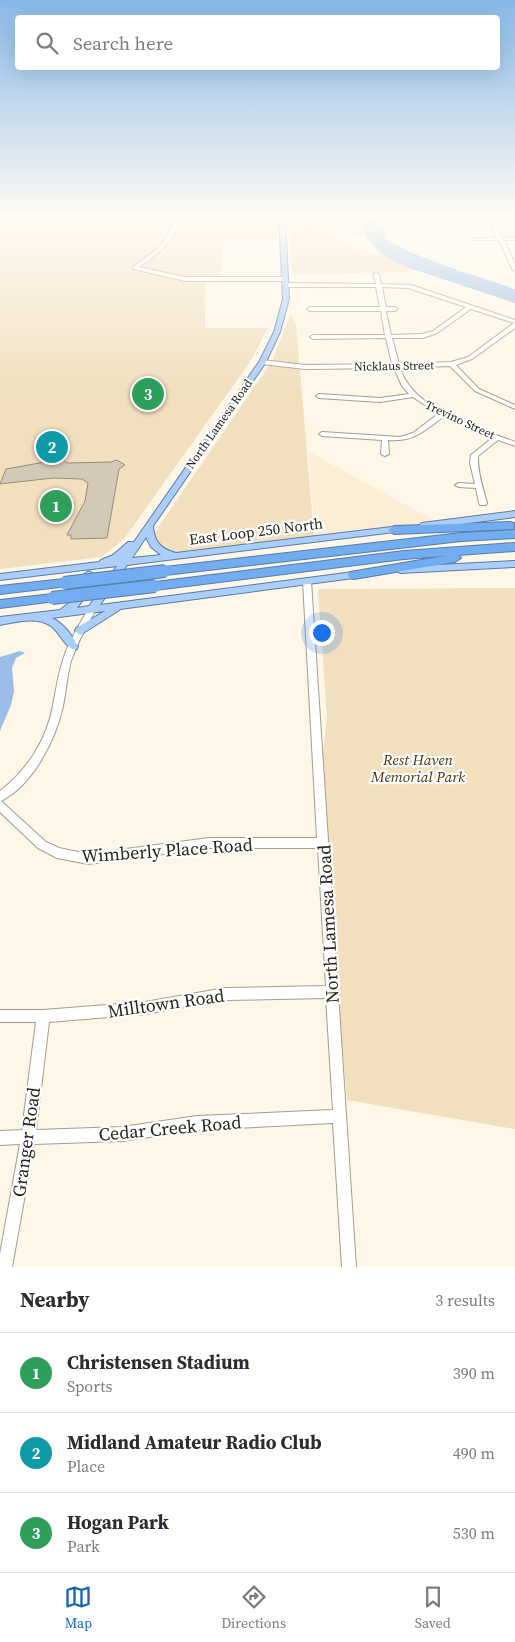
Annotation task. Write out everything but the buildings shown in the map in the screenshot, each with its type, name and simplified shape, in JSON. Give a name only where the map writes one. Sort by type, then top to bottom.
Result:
[{"type":"highway","points":[[394,530],[515,526]]},
{"type":"highway","points":[[0,590],[452,538],[515,534]]},
{"type":"highway","points":[[0,604],[404,555],[515,546]]},
{"type":"highway","points":[[354,575],[426,562],[515,552]]},
{"type":"main road","name":"North Lamesa Road","points":[[92,609],[262,362],[282,321],[286,299],[285,276]]},
{"type":"main road","name":"East Loop 250 North","points":[[0,577],[515,514]]},
{"type":"main road","points":[[149,525],[150,539],[153,545],[165,553],[179,556]]},
{"type":"main road","points":[[82,568],[116,557],[130,546],[149,525]]},
{"type":"main road","points":[[148,602],[134,599],[128,591],[142,567],[153,561],[179,556]]},
{"type":"main road","points":[[0,621],[354,575],[438,567],[515,564]]},
{"type":"main road","points":[[49,615],[71,607],[90,582],[90,576],[85,571],[59,570]]},
{"type":"main road","points":[[80,631],[120,606]]},
{"type":"main road","points":[[36,616],[54,622],[61,627],[73,646]]},
{"type":"street","points":[[172,276],[185,279],[412,286],[471,306],[515,324]]},
{"type":"street","name":"Trevino Street","points":[[377,276],[401,379],[414,395],[426,406],[515,444]]},
{"type":"street","points":[[313,337],[428,335],[471,306]]},
{"type":"street","points":[[310,309],[395,309]]},
{"type":"street","name":"Nicklaus Street","points":[[262,362],[305,367],[452,364],[470,358],[515,324]]},
{"type":"street","points":[[452,364],[477,390],[515,407]]},
{"type":"street","points":[[319,396],[380,400],[414,395]]},
{"type":"street","points":[[322,434],[386,440],[401,439],[412,436],[443,414]]},
{"type":"street","points":[[483,503],[474,463],[475,456],[497,437]]},
{"type":"street","points":[[385,454],[386,440]]},
{"type":"street","points":[[458,485],[480,486]]},
{"type":"street","name":"North Lamesa Road","points":[[307,581],[349,1267]]},
{"type":"street","points":[[0,797],[9,791],[32,766],[47,742],[58,706],[65,667],[73,646],[92,609]]},
{"type":"street","name":"Wimberly Place Road","points":[[0,805],[42,846],[56,853],[88,858],[210,843],[323,843]]},
{"type":"street","name":"Milltown Road","points":[[0,1016],[43,1016],[145,1008],[225,994],[332,992]]},
{"type":"street","name":"Granger Road","points":[[6,1267],[28,1138],[43,1016]]},
{"type":"street","name":"Cedar Creek Road","points":[[0,1138],[122,1134],[197,1123],[339,1116]]},
{"type":"shaded area","points":[[309,452],[435,521],[315,535]]},
{"type":"green space","points":[[0,276],[205,276],[205,328],[268,328],[250,362],[124,539],[101,557],[0,569]]},
{"type":"green space","points":[[290,315],[296,323],[314,537],[175,553],[160,548],[153,535],[272,361]]},
{"type":"green space","name":"Rest Haven Memorial Park","points":[[515,588],[515,1129],[347,1100],[326,852],[322,764],[327,717],[318,589]]},
{"type":"water","points":[[433,276],[476,276],[515,289],[515,303]]},
{"type":"water","points":[[20,651],[25,653],[16,658],[12,668],[14,691],[11,705],[0,731],[0,657]]},
{"type":"place","name":"Hogan Park","points":[[148,394]]},
{"type":"place","name":"Midland Amateur Radio Club","points":[[52,447]]},
{"type":"place","name":"Christensen Stadium","points":[[56,506]]}]
